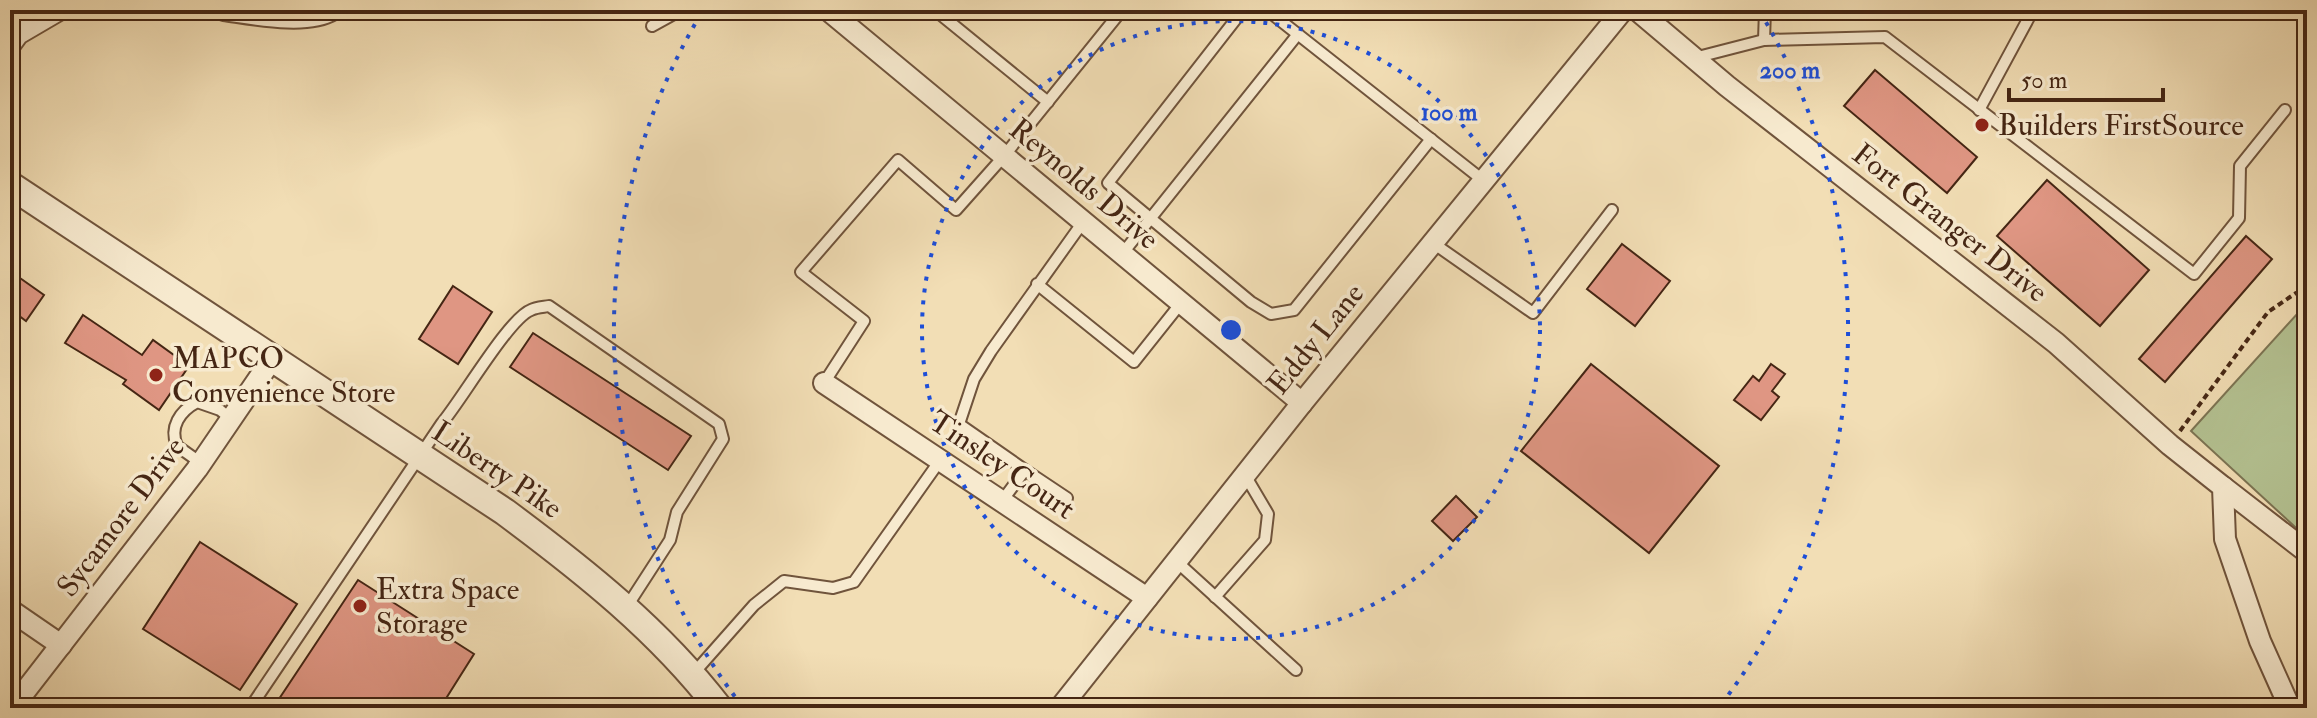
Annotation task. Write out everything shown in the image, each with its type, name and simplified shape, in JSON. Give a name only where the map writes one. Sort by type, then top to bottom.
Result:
[{"type":"street","points":[[10,45],[18,34],[59,10]]},
{"type":"street","points":[[224,10],[275,17],[324,15],[332,10]]},
{"type":"street","name":"Reynolds Drive","points":[[828,10],[1302,403]]},
{"type":"street","name":"Eddy Lane","points":[[1060,708],[1302,403],[1623,10]]},
{"type":"street","name":"Fort Granger Drive","points":[[1637,10],[2056,343],[2170,445],[2307,552]]},
{"type":"street","name":"Liberty Pike","points":[[10,185],[505,512],[584,571],[647,626],[719,708]]},
{"type":"street","name":"Sycamore Drive","points":[[12,708],[201,463],[272,359]]},
{"type":"street","name":"Tinsley Court","points":[[824,383],[1147,598]]},
{"type":"street","points":[[2223,487],[2225,539],[2260,641],[2290,708]]},
{"type":"street","points":[[10,610],[61,645]]},
{"type":"lane","points":[[652,26],[681,10]]},
{"type":"lane","points":[[935,10],[1048,102]]},
{"type":"lane","points":[[824,383],[864,321],[801,272],[898,160],[956,210],[1004,156],[1122,10]]},
{"type":"lane","points":[[1243,10],[1108,183],[1251,302],[1271,314],[1294,310],[1431,139]]},
{"type":"lane","points":[[1267,10],[1484,181]]},
{"type":"lane","points":[[1764,40],[1765,10]]},
{"type":"lane","points":[[1979,110],[2033,10]]},
{"type":"lane","points":[[1122,254],[1298,34]]},
{"type":"lane","points":[[1694,58],[1764,40],[1885,37],[2194,274],[2239,218],[2240,166],[2285,110]]},
{"type":"lane","points":[[1433,243],[1533,313],[1612,210]]},
{"type":"lane","points":[[1067,498],[959,424],[974,379],[1037,284],[1083,222]]},
{"type":"lane","points":[[1037,284],[1134,362],[1181,303]]},
{"type":"lane","points":[[250,708],[442,423],[512,325],[529,310],[549,306],[719,424],[723,439],[677,512],[670,540],[626,608]]},
{"type":"lane","points":[[201,463],[177,446],[174,429],[179,418],[197,402],[220,410],[231,419]]},
{"type":"lane","points":[[692,676],[754,605],[784,581],[833,588],[854,582],[941,459]]},
{"type":"lane","points":[[1002,501],[1025,470]]},
{"type":"lane","points":[[1215,597],[1265,540],[1268,514],[1245,475]]},
{"type":"lane","points":[[1176,561],[1296,670]]},
{"type":"path","points":[[2170,445],[2268,312],[2296,293],[2307,297]]},
{"type":"green space","points":[[2307,303],[2307,538],[2191,431]]},
{"type":"building","points":[[1875,70],[1977,157],[1947,193],[1844,106]]},
{"type":"building","points":[[2047,180],[2149,270],[2100,326],[1997,236]]},
{"type":"building","points":[[2246,236],[2272,259],[2165,382],[2139,359]]},
{"type":"building","points":[[1622,244],[1670,281],[1635,326],[1587,289]]},
{"type":"building","points":[[10,271],[44,295],[26,321],[10,309]]},
{"type":"building","points":[[453,286],[492,312],[458,364],[419,339]]},
{"type":"building","points":[[83,315],[142,355],[153,340],[189,366],[159,410],[123,384],[126,380],[65,343]]},
{"type":"building","points":[[533,333],[691,436],[668,470],[510,367]]},
{"type":"building","points":[[1591,364],[1719,466],[1649,553],[1521,451]]},
{"type":"building","points":[[1771,364],[1785,374],[1772,391],[1779,397],[1761,420],[1734,400],[1753,376],[1759,381]]},
{"type":"building","points":[[1456,496],[1477,517],[1453,541],[1432,521]]},
{"type":"building","points":[[200,542],[297,604],[240,690],[143,629]]},
{"type":"building","points":[[358,580],[474,654],[440,708],[273,708]]},
{"type":"place","name":"Builders FirstSource","points":[[1982,125]]},
{"type":"place","name":"MAPCO Convenience Store","points":[[156,375]]},
{"type":"place","name":"Extra Space Storage","points":[[360,606]]}]
